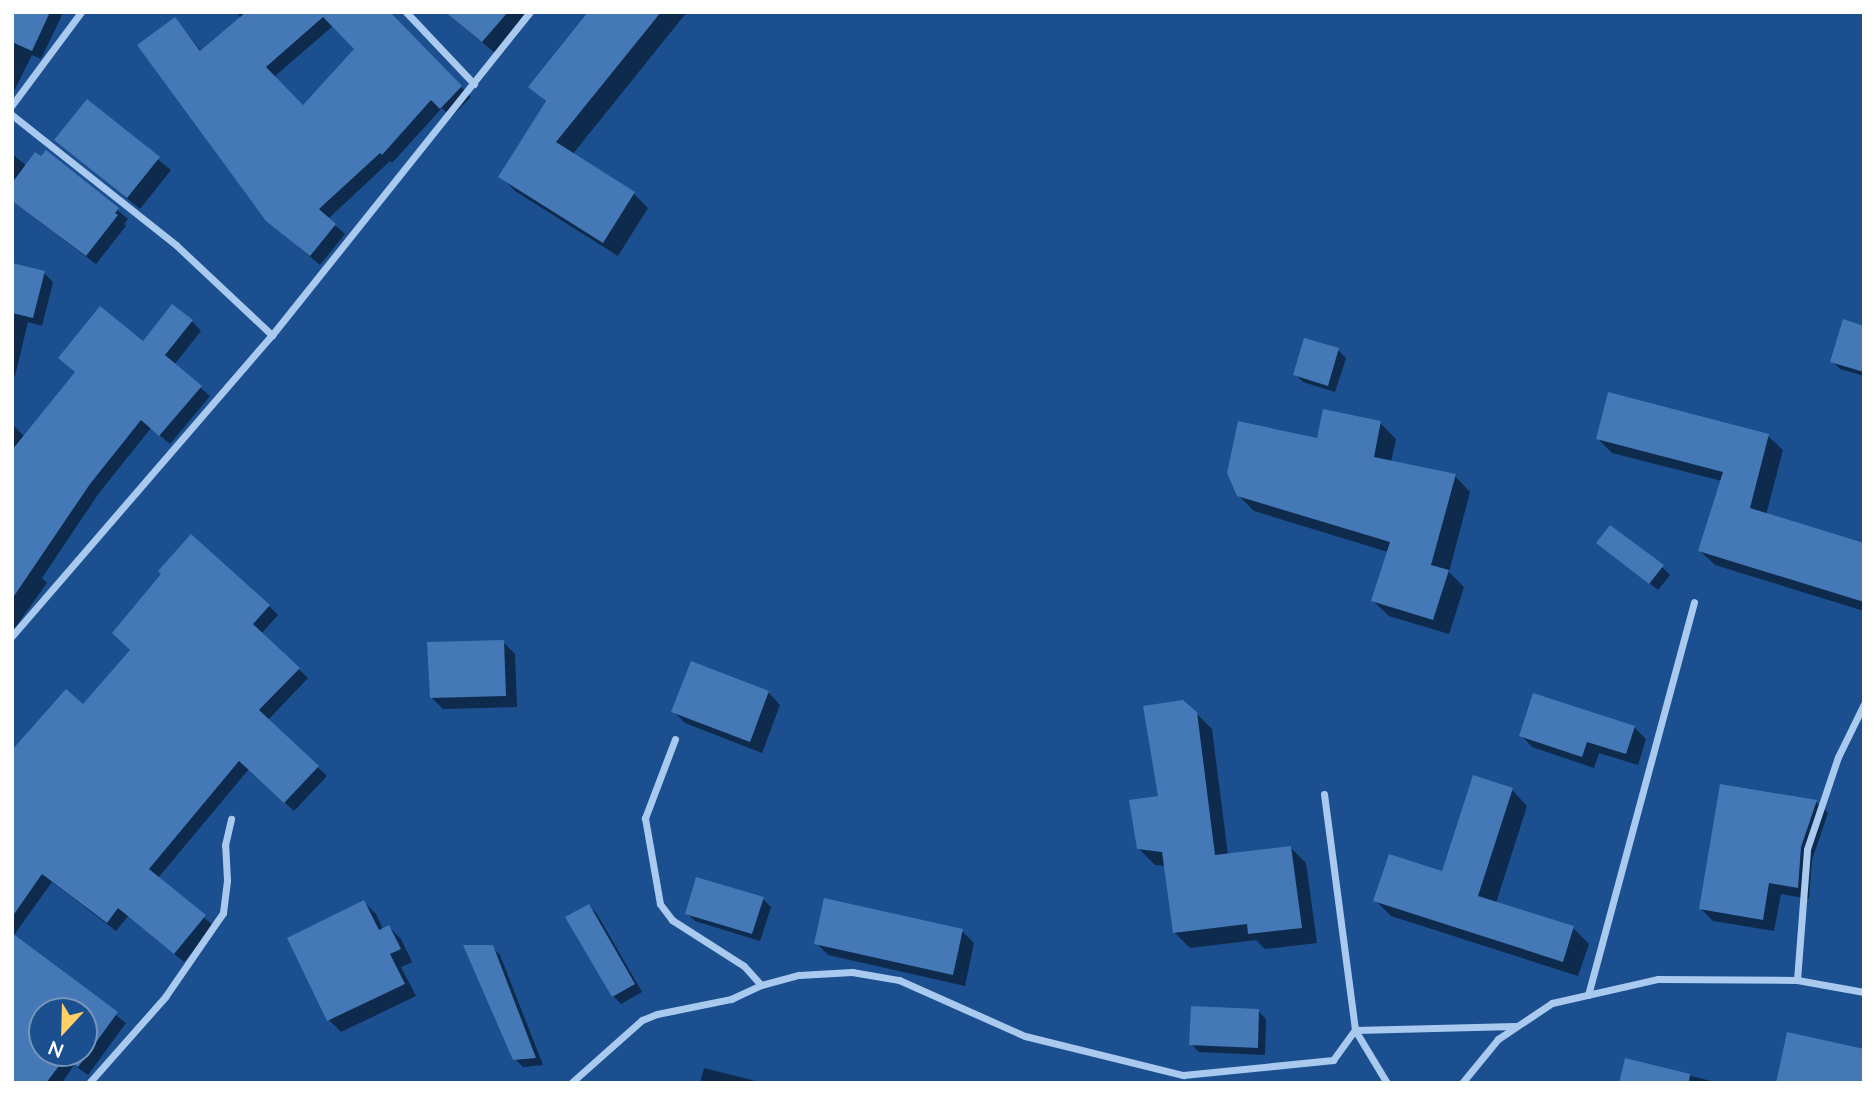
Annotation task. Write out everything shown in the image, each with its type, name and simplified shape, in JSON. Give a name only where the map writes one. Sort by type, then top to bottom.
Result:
[{"type":"street","points":[[12,105],[81,12]]},
{"type":"street","points":[[406,12],[474,84]]},
{"type":"street","points":[[12,636],[272,335],[530,12]]},
{"type":"street","points":[[12,115],[176,246],[272,335]]},
{"type":"street","points":[[1588,995],[1695,602]]},
{"type":"street","points":[[1797,980],[1807,849],[1838,757],[1864,704]]},
{"type":"street","points":[[676,739],[645,818],[660,904],[672,920],[744,966],[761,985]]},
{"type":"street","points":[[1324,794],[1355,1030],[1387,1083]]},
{"type":"street","points":[[89,1083],[165,997],[223,913],[227,880],[226,845],[231,819]]},
{"type":"street","points":[[571,1083],[642,1020],[657,1014],[731,999],[761,985],[799,975],[852,972],[899,981],[1026,1037],[1183,1074],[1333,1060],[1355,1030]]},
{"type":"street","points":[[1462,1083],[1498,1039],[1552,1003],[1658,979],[1797,980],[1864,992]]},
{"type":"street","points":[[1355,1030],[1517,1026]]},
{"type":"building","points":[[12,12],[50,12],[32,51],[12,42]]},
{"type":"building","points":[[246,12],[390,12],[462,86],[440,109],[431,100],[382,155],[380,153],[319,209],[336,224],[310,256],[266,221],[137,45],[175,17],[200,51]],"holes":[[[323,17],[354,49],[303,105],[266,67]]]},
{"type":"building","points":[[445,12],[508,12],[482,42]]},
{"type":"building","points":[[588,12],[661,12],[556,142],[635,192],[603,243],[498,177],[546,101],[528,87]]},
{"type":"building","points":[[87,99],[160,157],[127,198],[54,140]]},
{"type":"building","points":[[46,150],[119,208],[115,213],[118,215],[86,256],[12,201],[12,183],[35,152],[41,156]]},
{"type":"building","points":[[12,263],[45,271],[33,318],[12,313]]},
{"type":"building","points":[[172,304],[193,320],[165,355],[202,386],[159,436],[141,420],[90,484],[12,599],[12,450],[75,372],[58,358],[100,306],[143,341]]},
{"type":"building","points":[[1843,319],[1864,326],[1864,372],[1830,362]]},
{"type":"building","points":[[1304,338],[1339,348],[1328,386],[1293,375]]},
{"type":"building","points":[[1608,392],[1769,434],[1750,508],[1864,543],[1864,602],[1698,551],[1723,472],[1596,439]]},
{"type":"building","points":[[1323,409],[1381,421],[1374,457],[1456,474],[1431,565],[1449,570],[1433,620],[1371,601],[1390,542],[1237,496],[1227,473],[1238,421],[1317,438]]},
{"type":"building","points":[[1610,525],[1664,565],[1649,584],[1596,543]]},
{"type":"building","points":[[191,534],[270,605],[253,624],[300,668],[259,710],[319,766],[284,803],[239,761],[149,869],[206,915],[174,954],[118,908],[107,923],[42,874],[12,917],[12,750],[66,689],[83,704],[130,650],[112,633],[161,574],[158,571]]},
{"type":"building","points":[[504,640],[506,696],[430,698],[427,642]]},
{"type":"building","points":[[691,661],[769,691],[750,742],[671,712]]},
{"type":"building","points":[[1533,693],[1635,726],[1626,754],[1587,742],[1582,757],[1519,736]]},
{"type":"building","points":[[1183,700],[1197,712],[1215,855],[1291,846],[1302,928],[1248,934],[1247,924],[1173,933],[1162,852],[1137,849],[1129,800],[1158,796],[1143,706]]},
{"type":"building","points":[[1473,775],[1513,788],[1478,896],[1574,926],[1563,962],[1373,901],[1389,854],[1442,871]]},
{"type":"building","points":[[1720,784],[1817,800],[1801,847],[1798,888],[1769,883],[1763,920],[1699,909]]},
{"type":"building","points":[[696,877],[764,897],[752,934],[685,914]]},
{"type":"building","points":[[824,898],[963,929],[953,975],[814,944]]},
{"type":"building","points":[[364,900],[379,930],[389,925],[401,949],[390,954],[405,984],[327,1021],[287,938]]},
{"type":"building","points":[[589,904],[635,984],[612,997],[565,917]]},
{"type":"building","points":[[12,933],[98,997],[28,997],[28,1067],[58,1067],[46,1083],[12,1083]]},
{"type":"building","points":[[463,945],[493,945],[536,1058],[513,1060]]},
{"type":"building","points":[[98,997],[118,1012],[98,1040]]},
{"type":"building","points":[[1191,1006],[1259,1009],[1258,1048],[1189,1045]]},
{"type":"building","points":[[1787,1032],[1864,1049],[1864,1083],[1776,1083]]},
{"type":"building","points":[[1625,1058],[1690,1074],[1689,1083],[1619,1083]]}]
